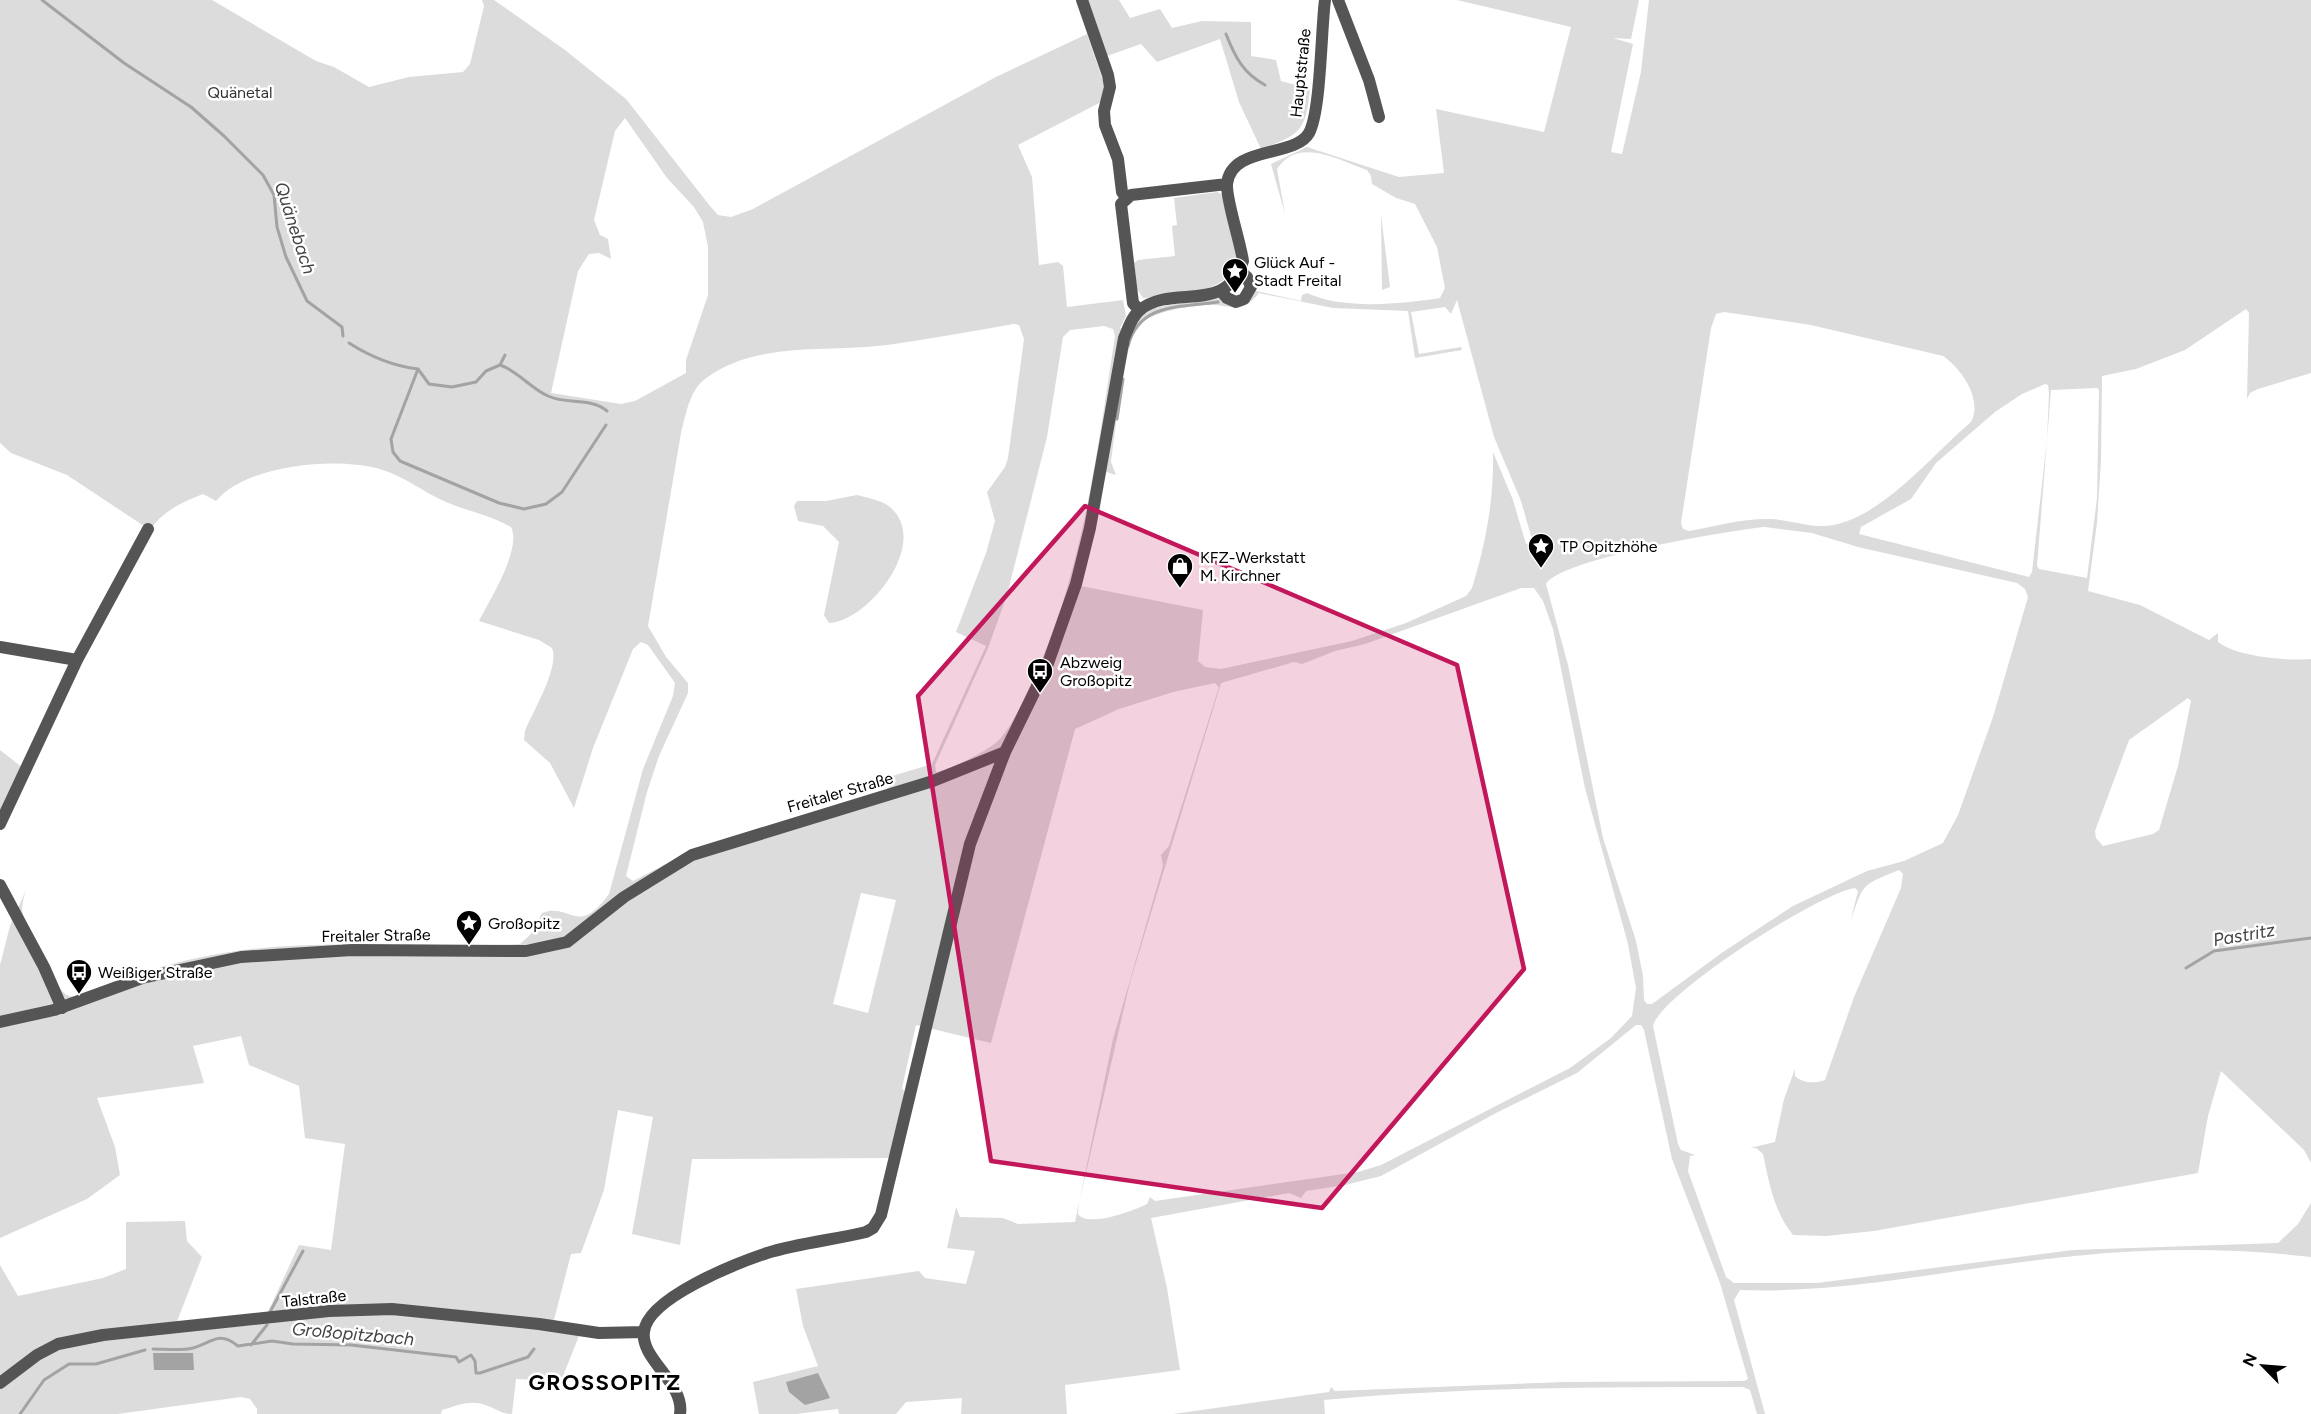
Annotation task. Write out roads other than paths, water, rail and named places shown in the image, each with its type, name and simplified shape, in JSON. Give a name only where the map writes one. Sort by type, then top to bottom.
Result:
[{"type":"street","points":[[1082,0],[1108,75],[1110,87],[1104,111],[1105,125],[1118,159],[1122,192],[1126,198]]},
{"type":"street","name":"Hauptstraße","points":[[1227,184],[1233,169],[1239,163],[1300,141],[1310,132],[1315,113],[1325,0]]},
{"type":"street","points":[[1338,0],[1369,80],[1379,117]]},
{"type":"street","points":[[680,1414],[680,1400],[648,1348],[644,1332],[654,1311],[667,1299],[681,1291],[767,1253],[866,1232],[878,1222],[888,1194],[925,1025],[970,844],[1005,752],[1047,666],[1076,584],[1094,506],[1124,338],[1139,310],[1158,302],[1221,291],[1240,271],[1243,261],[1242,250],[1227,184],[1161,190],[1126,198],[1121,204],[1133,303],[1139,310]]},
{"type":"street","points":[[1221,291],[1227,298],[1236,302],[1244,298],[1251,287],[1247,277],[1240,271]]},
{"type":"street","points":[[0,824],[77,660],[148,530]]},
{"type":"street","points":[[0,647],[77,660]]},
{"type":"street","name":"Freitaler Straße","points":[[0,1022],[62,1008],[142,978],[241,957],[352,950],[526,951],[567,942],[624,897],[692,855],[933,781],[1005,752]]},
{"type":"street","points":[[0,885],[44,967],[62,1008]]},
{"type":"street","name":"Talstraße","points":[[0,1383],[37,1355],[69,1341],[103,1335],[329,1311],[392,1309],[539,1324],[599,1334],[644,1332]]},
{"type":"waterway","name":"Quänebach","points":[[42,0],[124,63],[191,107],[263,175],[274,195],[277,227],[286,257],[307,301],[342,327],[343,336]]},
{"type":"waterway","points":[[1226,34],[1245,70],[1265,85]]},
{"type":"waterway","points":[[1128,346],[1142,321],[1152,314],[1176,307],[1218,302]]},
{"type":"waterway","name":"Quänebach","points":[[349,343],[382,360],[418,369],[429,384],[452,387],[476,382],[486,371],[500,365],[505,355]]},
{"type":"waterway","points":[[500,365],[513,371],[535,389],[548,396],[555,399],[586,402],[607,411]]},
{"type":"waterway","points":[[418,369],[391,439],[393,452],[400,461],[499,503],[524,509],[546,504],[562,492],[606,425]]},
{"type":"waterway","points":[[1117,419],[1123,379]]},
{"type":"waterway","name":"Pastritz","points":[[2186,968],[2214,951],[2311,938]]},
{"type":"waterway","points":[[270,1312],[303,1251]]},
{"type":"waterway","points":[[251,1345],[267,1325]]},
{"type":"waterway","name":"Großopitzbach","points":[[153,1349],[188,1349],[220,1338],[238,1346],[272,1341],[293,1344],[351,1345],[456,1357],[459,1362],[471,1355],[475,1361],[476,1373],[528,1357],[534,1349]]},
{"type":"waterway","name":"Großopitzbach","points":[[20,1414],[44,1380],[69,1364],[96,1364],[145,1350]]},
{"type":"place","name":"Glück Auf - Stadt Freital","points":[[1235,294]]},
{"type":"place","name":"TP Opitzhöhe","points":[[1541,569]]},
{"type":"place","name":"KFZ-Werkstatt M. Kirchner","points":[[1180,589]]},
{"type":"place","name":"Abzweig Großopitz","points":[[1040,694]]},
{"type":"place","name":"Großopitz","points":[[469,946]]},
{"type":"place","name":"Weißiger Straße","points":[[79,995]]},
{"type":"district","name":"GROSSOPITZ","points":[[605,1382]]},
{"type":"park label","name":"Quänetal","points":[[240,92]]}]
